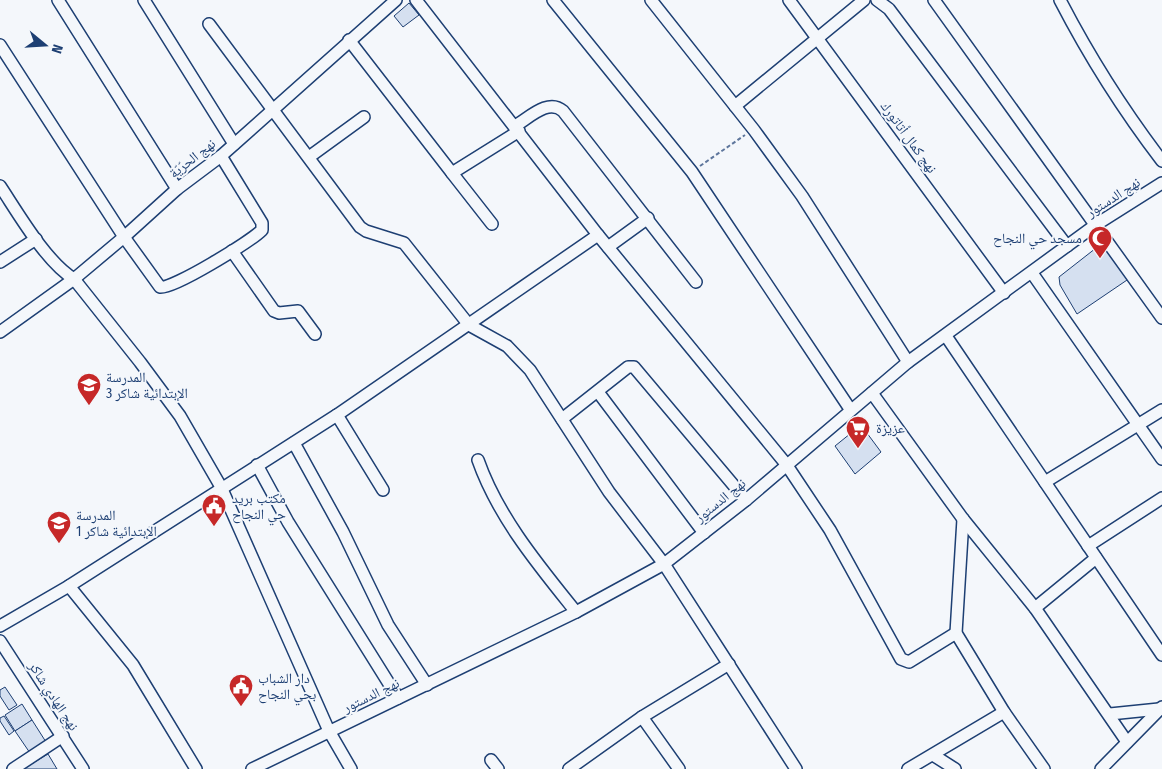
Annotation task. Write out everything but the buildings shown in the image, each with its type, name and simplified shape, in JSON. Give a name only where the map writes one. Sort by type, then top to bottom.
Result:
[{"type":"street","points":[[58,0],[177,189]]},
{"type":"street","points":[[144,0],[234,144]]},
{"type":"street","name":"نهج الحرّيّة","points":[[0,332],[74,279],[177,189],[221,156],[396,0]]},
{"type":"street","points":[[416,0],[598,235],[786,464],[834,538],[901,659],[908,662],[956,633]]},
{"type":"street","points":[[554,0],[692,172],[850,409]]},
{"type":"street","points":[[651,0],[754,130],[825,230],[908,362]]},
{"type":"street","name":"نهج كمال أتاتورك","points":[[789,0],[1004,292]]},
{"type":"street","points":[[877,0],[889,9],[1067,246]]},
{"type":"street","points":[[1060,0],[1079,37],[1117,99],[1162,161]]},
{"type":"street","points":[[938,1],[1162,318]]},
{"type":"street","points":[[735,106],[818,38],[856,2]]},
{"type":"street","points":[[209,24],[360,227],[366,231],[404,243],[410,248],[468,325],[493,338],[518,356],[562,419],[609,492],[664,564],[796,769]]},
{"type":"street","points":[[349,40],[492,224]]},
{"type":"street","points":[[0,45],[124,237],[157,283],[165,288],[232,251],[260,232],[263,226],[221,156]]},
{"type":"street","points":[[452,173],[548,106],[558,107],[648,218],[696,282]]},
{"type":"street","points":[[308,157],[364,117]]},
{"type":"street","name":"نهج الدستور","points":[[252,769],[576,612],[664,564],[746,500],[850,409],[908,362],[1032,273],[1096,224],[1162,183]]},
{"type":"street","points":[[0,186],[36,239],[66,274],[74,279],[180,416],[221,487],[329,731],[351,769]]},
{"type":"street","points":[[608,247],[648,218]]},
{"type":"street","points":[[0,626],[69,586],[221,487],[338,415],[598,235]]},
{"type":"street","points":[[0,262],[36,239]]},
{"type":"street","points":[[232,251],[274,310],[279,313],[298,311],[315,334]]},
{"type":"street","points":[[1032,273],[1162,459]]},
{"type":"street","points":[[946,336],[1162,655]]},
{"type":"street","points":[[562,419],[628,367],[634,367],[746,500]]},
{"type":"street","points":[[598,392],[704,533]]},
{"type":"street","points":[[872,392],[963,519],[1035,608],[1110,714],[1127,742]]},
{"type":"street","points":[[1045,482],[1162,410]]},
{"type":"street","points":[[338,415],[383,490]]},
{"type":"street","points":[[294,443],[344,532],[388,625],[427,685]]},
{"type":"street","points":[[478,460],[491,490],[516,533],[576,612]]},
{"type":"street","points":[[258,465],[288,522],[398,698]]},
{"type":"street","points":[[1088,546],[1162,498]]},
{"type":"street","points":[[963,519],[956,633],[1004,712],[1044,769]]},
{"type":"street","points":[[1035,608],[1096,558]]},
{"type":"street","points":[[69,586],[133,665],[196,769]]},
{"type":"street","name":"نهج الهادي شاكر","points":[[0,641],[83,769]]},
{"type":"street","points":[[569,769],[642,717],[729,664]]},
{"type":"street","points":[[1110,714],[1160,708]]},
{"type":"street","points":[[1101,769],[1160,708]]},
{"type":"street","points":[[908,769],[1004,712]]},
{"type":"street","points":[[642,717],[679,769]]},
{"type":"street","points":[[12,769],[63,736]]},
{"type":"street","points":[[933,755],[955,769]]},
{"type":"path","points":[[692,172],[754,130]]},
{"type":"place","name":"مسجد حي النجاح","points":[[1100,259]]},
{"type":"place","name":"المدرسة الإبتدائية شاكر 3","points":[[89,406]]},
{"type":"place","name":"عزيزة","points":[[858,449]]},
{"type":"place","name":"مكتب بريد حي النجاح","points":[[214,527]]},
{"type":"place","name":"المدرسة الإبتدائية شاكر 1","points":[[59,544]]},
{"type":"place","name":"دار الشباب بحي النجاح","points":[[241,707]]}]
